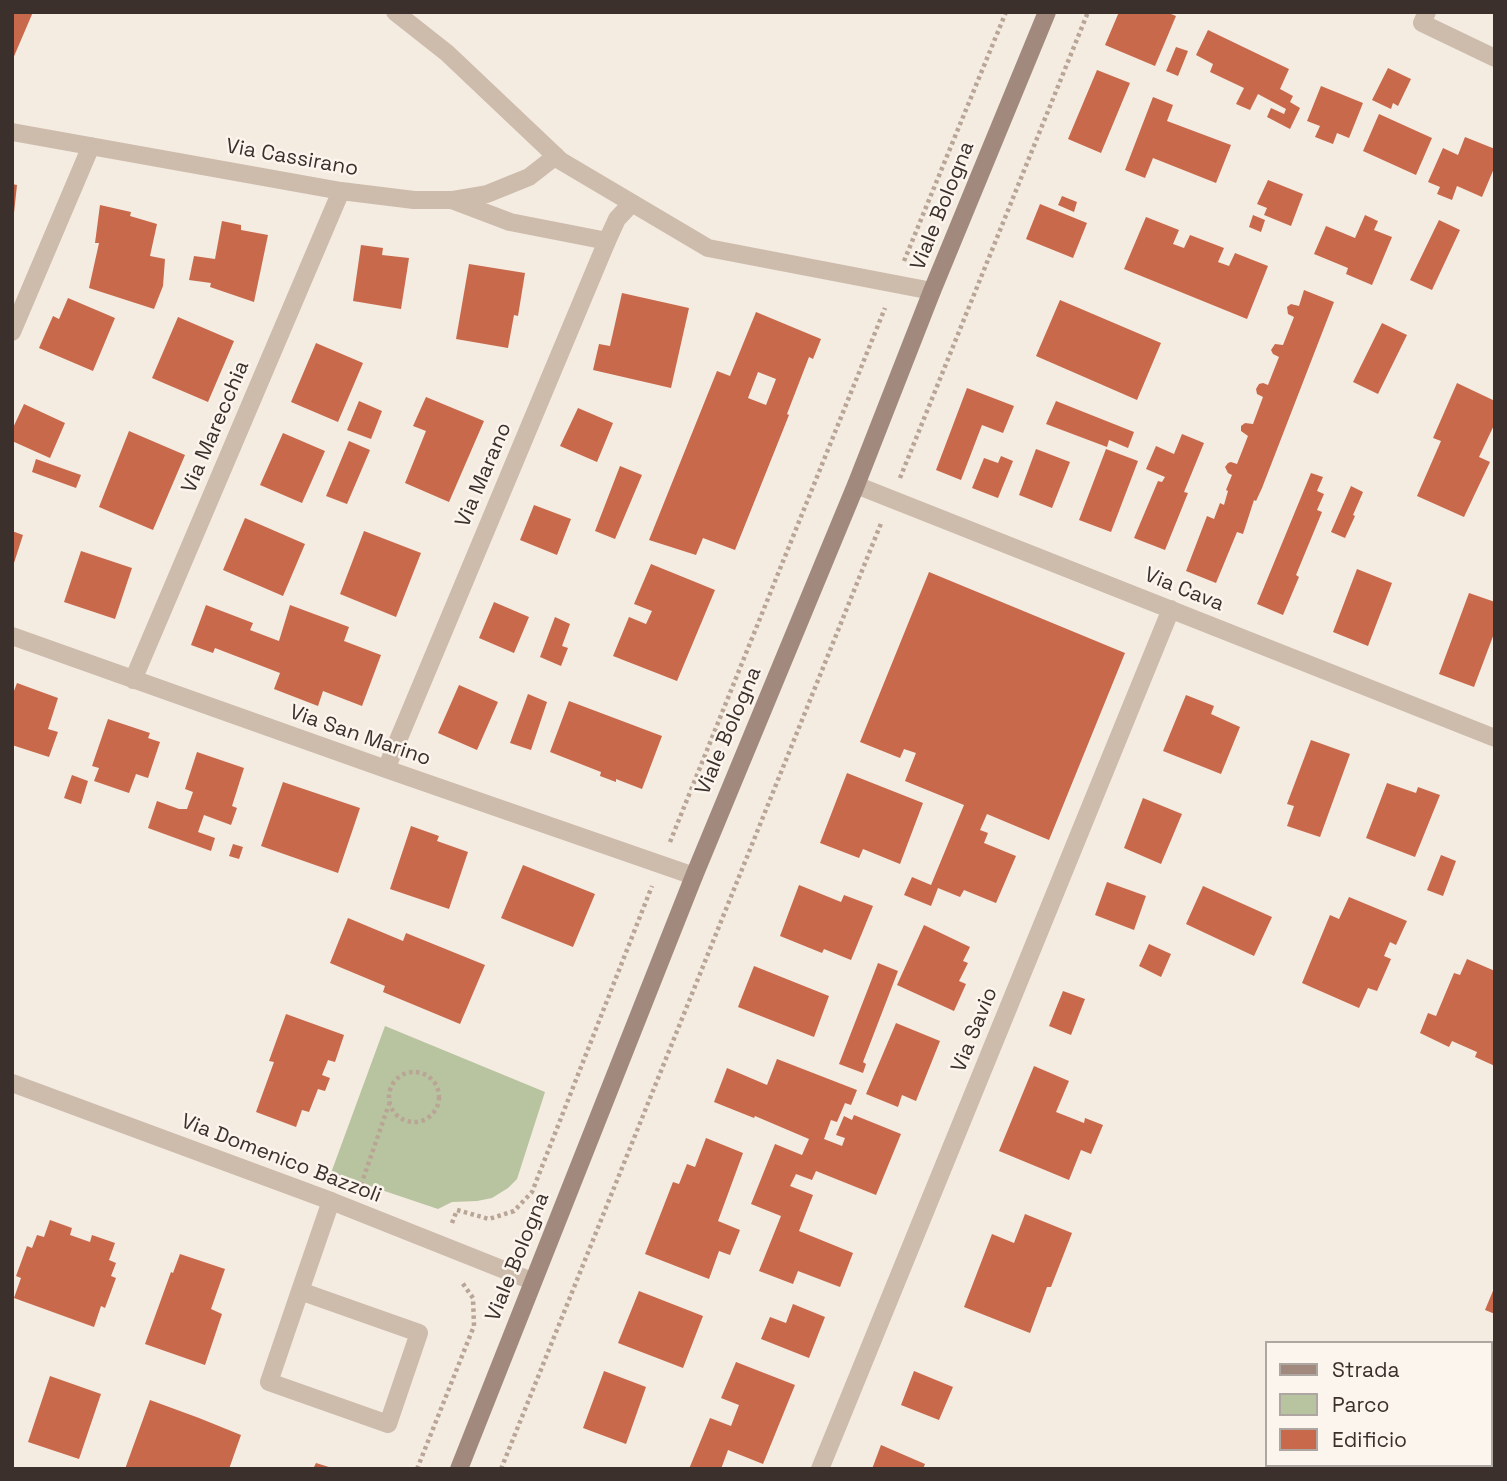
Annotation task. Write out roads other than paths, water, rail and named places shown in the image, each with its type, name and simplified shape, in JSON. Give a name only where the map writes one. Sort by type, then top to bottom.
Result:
[{"type":"main road","name":"Viale Bologna","points":[[459,1469],[694,876],[1047,12]]},
{"type":"street","points":[[395,12],[447,53],[561,161],[708,248],[932,291]]},
{"type":"street","points":[[1427,12],[1422,23],[1495,58]]},
{"type":"street","name":"Via Cassirano","points":[[12,132],[341,191],[414,200],[452,200],[487,194],[528,177],[556,156]]},
{"type":"street","points":[[12,332],[91,146]]},
{"type":"street","name":"Via Marecchia","points":[[133,680],[341,191]]},
{"type":"street","points":[[452,200],[510,222],[607,241]]},
{"type":"street","name":"Via Marano","points":[[386,769],[607,241],[617,219],[632,203]]},
{"type":"street","name":"Via Cava","points":[[856,485],[1495,738]]},
{"type":"street","name":"Via Savio","points":[[820,1469],[1171,609]]},
{"type":"street","name":"Via San Marino","points":[[12,636],[694,876]]},
{"type":"street","name":"Via Domenico Bazzoli","points":[[12,1083],[353,1209],[532,1281]]},
{"type":"street","points":[[300,1292],[419,1333],[388,1423],[269,1382],[331,1201]]}]
